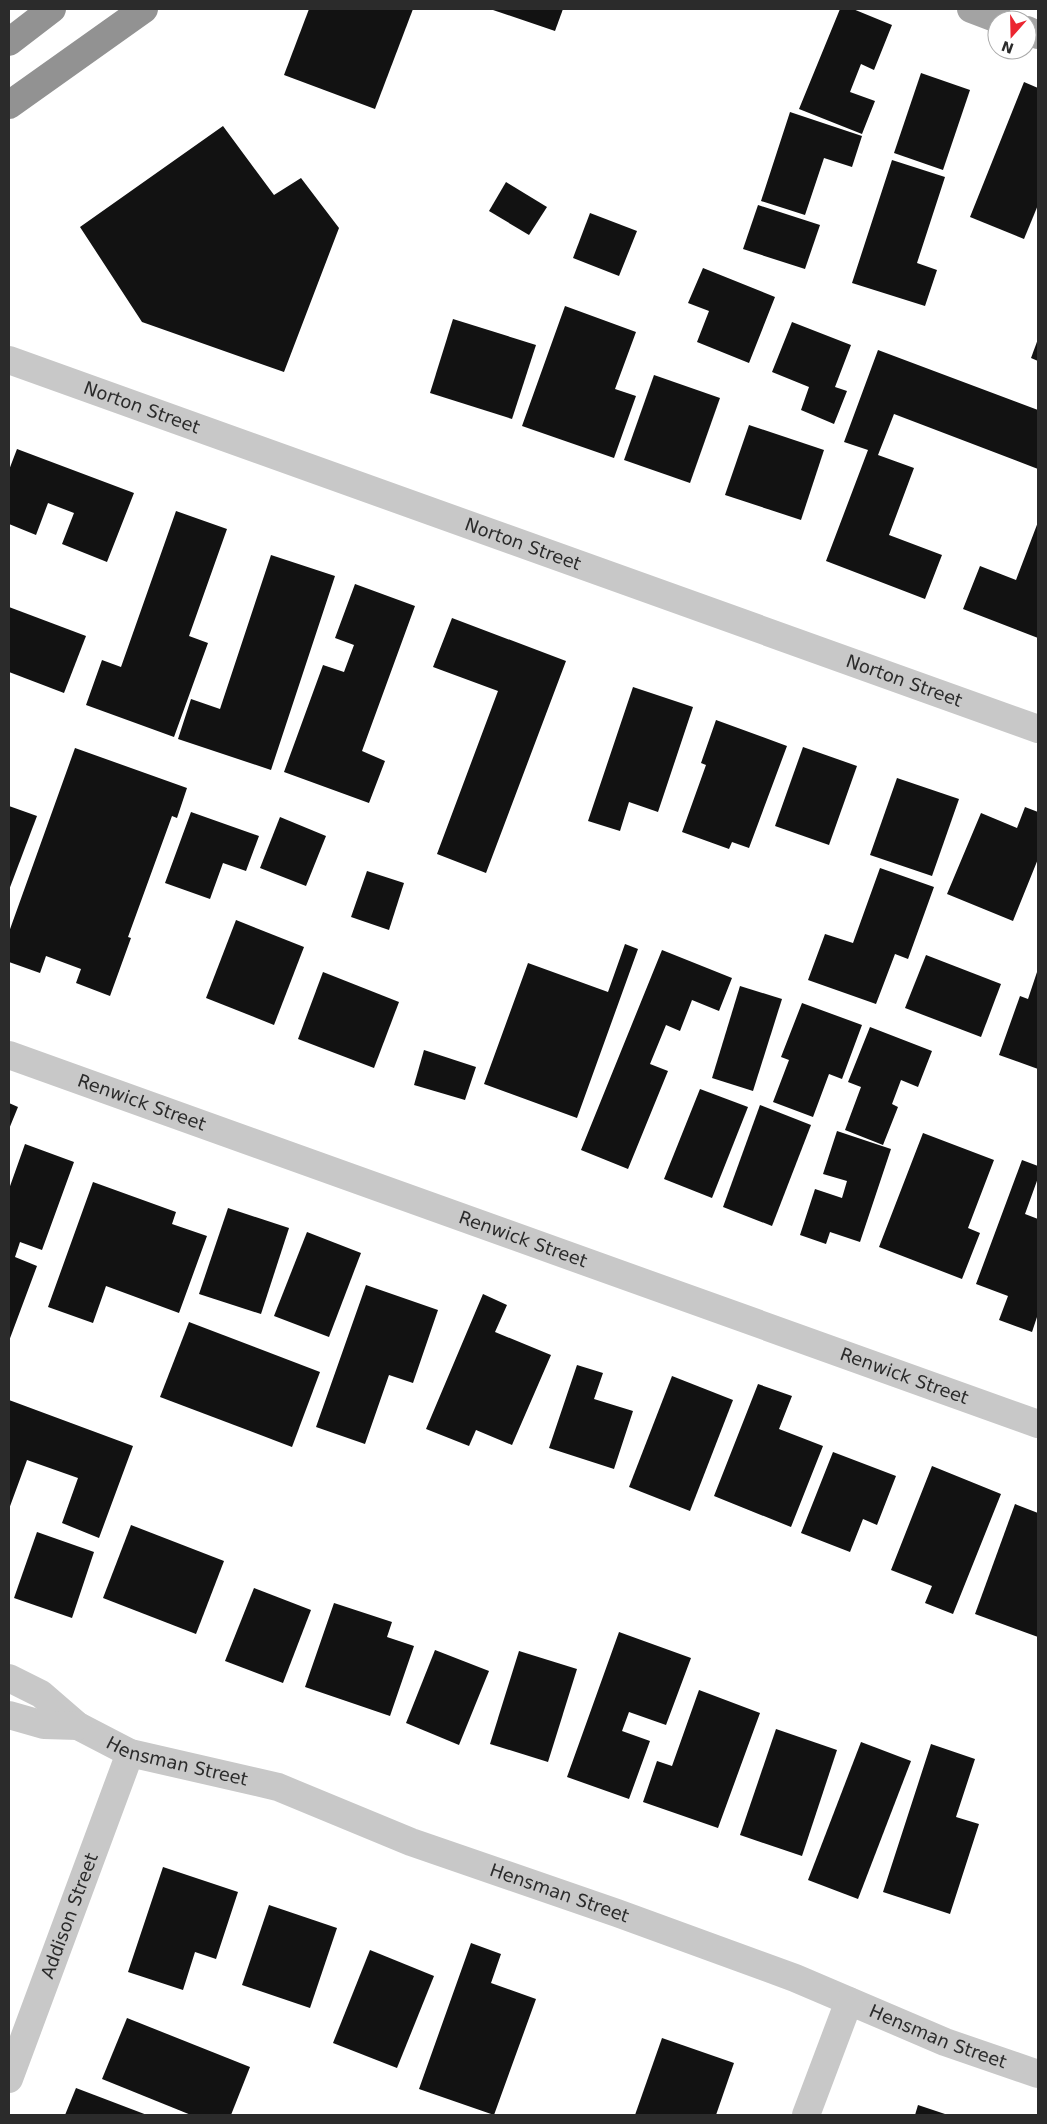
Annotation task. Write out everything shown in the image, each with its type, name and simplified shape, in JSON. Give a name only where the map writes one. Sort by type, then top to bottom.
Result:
[{"type":"highway","points":[[9,42],[52,9]]},
{"type":"highway","points":[[9,105],[144,9]]},
{"type":"main road","points":[[971,9],[987,15]]},
{"type":"street","name":"Norton Street","points":[[9,360],[1038,729]]},
{"type":"street","name":"Renwick Street","points":[[9,1055],[1038,1424]]},
{"type":"street","name":"Hensman Street","points":[[9,1678],[41,1694],[78,1726],[130,1752],[278,1787],[411,1842],[768,1968],[945,2042],[1038,2074]]},
{"type":"street","name":"Hensman Street","points":[[9,1716],[44,1725],[78,1726]]},
{"type":"street","name":"Addison Street","points":[[9,2079],[130,1752]]},
{"type":"street","points":[[806,2115],[849,2002]]},
{"type":"building","points":[[309,9],[413,9],[375,109],[284,75]]},
{"type":"building","points":[[490,9],[563,9],[555,31]]},
{"type":"building","points":[[840,9],[853,9],[892,25],[874,70],[861,64],[850,92],[875,101],[862,134],[799,109]]},
{"type":"building","points":[[921,73],[970,90],[943,170],[894,153]]},
{"type":"building","points":[[1024,82],[1038,88],[1038,205],[1024,239],[970,217]]},
{"type":"building","points":[[790,112],[862,136],[852,167],[824,158],[805,215],[761,201]]},
{"type":"building","points":[[223,126],[274,195],[301,178],[339,228],[284,372],[142,322],[80,227]]},
{"type":"building","points":[[892,160],[945,177],[917,263],[937,270],[925,306],[852,283]]},
{"type":"building","points":[[506,182],[547,207],[529,235],[489,211]]},
{"type":"building","points":[[758,205],[820,225],[805,269],[743,249]]},
{"type":"building","points":[[590,213],[637,231],[619,276],[573,258]]},
{"type":"building","points":[[703,268],[775,297],[749,363],[697,342],[709,311],[688,303]]},
{"type":"building","points":[[565,306],[636,332],[615,389],[636,396],[614,458],[522,426]]},
{"type":"building","points":[[453,319],[536,345],[512,419],[430,393]]},
{"type":"building","points":[[792,322],[851,345],[835,387],[847,391],[834,424],[801,410],[809,387],[772,372]]},
{"type":"building","points":[[1038,339],[1038,361],[1031,358]]},
{"type":"building","points":[[878,350],[1038,410],[1038,469],[894,414],[878,455],[914,468],[889,535],[942,555],[925,599],[826,561],[868,450],[844,442]]},
{"type":"building","points":[[654,375],[720,398],[690,483],[624,460]]},
{"type":"building","points":[[749,425],[824,450],[801,520],[725,495]]},
{"type":"building","points":[[17,449],[134,493],[107,562],[62,544],[74,513],[48,503],[36,535],[9,524],[9,470]]},
{"type":"building","points":[[176,511],[227,529],[189,636],[208,643],[174,737],[86,705],[102,660],[121,667]]},
{"type":"building","points":[[1038,522],[1038,638],[963,609],[980,566],[1016,580]]},
{"type":"building","points":[[271,555],[335,576],[271,770],[178,739],[191,699],[220,709]]},
{"type":"building","points":[[355,584],[415,606],[362,751],[385,761],[369,803],[284,772],[323,665],[344,672],[354,645],[335,638]]},
{"type":"building","points":[[9,607],[86,636],[64,693],[9,672]]},
{"type":"building","points":[[452,618],[566,661],[486,873],[437,854],[498,691],[433,667]]},
{"type":"building","points":[[633,687],[693,707],[658,812],[629,802],[620,831],[588,821]]},
{"type":"building","points":[[716,720],[787,746],[749,848],[732,842],[729,849],[682,832],[706,765],[701,763]]},
{"type":"building","points":[[803,747],[857,766],[829,845],[775,826]]},
{"type":"building","points":[[75,748],[187,788],[177,818],[172,816],[128,937],[131,938],[110,996],[76,983],[81,969],[46,956],[40,973],[9,962],[9,932]]},
{"type":"building","points":[[897,778],[959,799],[932,876],[870,855]]},
{"type":"building","points":[[9,806],[37,816],[9,890]]},
{"type":"building","points":[[1025,807],[1038,812],[1038,859],[1013,921],[947,894],[981,813],[1017,828]]},
{"type":"building","points":[[191,812],[259,836],[246,871],[223,863],[210,899],[165,883]]},
{"type":"building","points":[[280,817],[326,836],[306,886],[260,868]]},
{"type":"building","points":[[880,868],[934,887],[908,959],[895,954],[876,1004],[808,980],[825,934],[853,943]]},
{"type":"building","points":[[367,871],[404,883],[389,930],[351,917]]},
{"type":"building","points":[[236,920],[304,947],[274,1025],[206,998]]},
{"type":"building","points":[[625,944],[638,949],[577,1118],[484,1084],[528,963],[608,992]]},
{"type":"building","points":[[662,950],[732,978],[719,1011],[692,1000],[680,1031],[666,1025],[650,1064],[668,1071],[628,1169],[581,1150]]},
{"type":"building","points":[[926,955],[1001,984],[981,1037],[905,1008]]},
{"type":"building","points":[[1038,969],[1038,1069],[999,1055],[1020,996],[1028,999]]},
{"type":"building","points":[[323,972],[399,1002],[374,1068],[298,1039]]},
{"type":"building","points":[[740,986],[782,999],[753,1091],[712,1078]]},
{"type":"building","points":[[802,1003],[862,1025],[842,1079],[829,1074],[813,1117],[773,1102],[789,1060],[781,1057]]},
{"type":"building","points":[[870,1027],[932,1051],[918,1087],[901,1080],[892,1104],[898,1107],[883,1145],[845,1130],[861,1087],[848,1082]]},
{"type":"building","points":[[424,1050],[476,1067],[465,1100],[414,1085]]},
{"type":"building","points":[[700,1089],[748,1107],[712,1198],[664,1179]]},
{"type":"building","points":[[9,1103],[18,1107],[9,1129]]},
{"type":"building","points":[[760,1105],[811,1125],[772,1226],[723,1207]]},
{"type":"building","points":[[837,1131],[891,1149],[860,1242],[830,1232],[826,1244],[800,1235],[815,1189],[842,1198],[847,1181],[823,1174]]},
{"type":"building","points":[[923,1133],[994,1160],[968,1228],[980,1233],[962,1279],[879,1247]]},
{"type":"building","points":[[25,1144],[74,1162],[42,1250],[20,1242],[15,1257],[37,1266],[9,1341],[9,1189]]},
{"type":"building","points":[[1022,1160],[1038,1166],[1038,1178],[1025,1214],[1038,1219],[1038,1314],[1032,1332],[999,1320],[1008,1296],[976,1284]]},
{"type":"building","points":[[93,1182],[176,1212],[172,1224],[207,1236],[179,1313],[106,1286],[93,1323],[48,1307]]},
{"type":"building","points":[[228,1208],[289,1228],[261,1314],[199,1294]]},
{"type":"building","points":[[307,1232],[361,1253],[329,1337],[274,1316]]},
{"type":"building","points":[[366,1285],[438,1310],[413,1383],[389,1375],[365,1444],[316,1427]]},
{"type":"building","points":[[483,1294],[507,1305],[495,1332],[551,1355],[512,1445],[476,1430],[469,1446],[426,1429]]},
{"type":"building","points":[[189,1322],[320,1372],[292,1447],[160,1397]]},
{"type":"building","points":[[577,1365],[603,1373],[594,1399],[633,1411],[614,1469],[549,1448]]},
{"type":"building","points":[[672,1376],[733,1400],[690,1511],[629,1487]]},
{"type":"building","points":[[758,1384],[792,1396],[779,1429],[823,1446],[791,1527],[714,1496]]},
{"type":"building","points":[[9,1400],[133,1446],[99,1538],[62,1523],[78,1478],[27,1460],[9,1509]]},
{"type":"building","points":[[833,1452],[896,1476],[877,1525],[863,1519],[850,1552],[801,1533]]},
{"type":"building","points":[[932,1466],[1001,1494],[953,1614],[925,1603],[932,1586],[891,1570]]},
{"type":"building","points":[[1015,1504],[1038,1513],[1038,1637],[975,1614]]},
{"type":"building","points":[[131,1525],[224,1561],[196,1634],[103,1598]]},
{"type":"building","points":[[37,1532],[94,1552],[72,1618],[14,1598]]},
{"type":"building","points":[[254,1588],[311,1610],[283,1683],[225,1661]]},
{"type":"building","points":[[334,1603],[392,1622],[387,1637],[414,1646],[390,1716],[305,1687]]},
{"type":"building","points":[[619,1632],[691,1658],[666,1725],[629,1712],[622,1731],[650,1741],[629,1799],[567,1777]]},
{"type":"building","points":[[435,1650],[489,1671],[459,1745],[406,1723]]},
{"type":"building","points":[[519,1651],[577,1669],[548,1762],[490,1744]]},
{"type":"building","points":[[699,1690],[760,1713],[718,1828],[643,1802],[657,1761],[672,1766]]},
{"type":"building","points":[[776,1729],[837,1750],[802,1856],[740,1835]]},
{"type":"building","points":[[861,1742],[911,1761],[858,1899],[808,1880]]},
{"type":"building","points":[[931,1744],[975,1759],[956,1817],[979,1824],[950,1914],[883,1892]]},
{"type":"building","points":[[163,1867],[238,1892],[216,1959],[195,1952],[183,1990],[128,1972]]},
{"type":"building","points":[[269,1905],[337,1928],[310,2008],[242,1985]]},
{"type":"building","points":[[471,1943],[501,1954],[491,1983],[536,1999],[494,2115],[419,2089]]},
{"type":"building","points":[[370,1950],[434,1976],[397,2068],[333,2043]]},
{"type":"building","points":[[127,2018],[250,2067],[231,2115],[191,2115],[102,2079]]},
{"type":"building","points":[[662,2038],[734,2063],[716,2115],[635,2115]]},
{"type":"building","points":[[76,2088],[147,2115],[65,2115]]},
{"type":"building","points":[[918,2105],[948,2115],[915,2115]]}]
